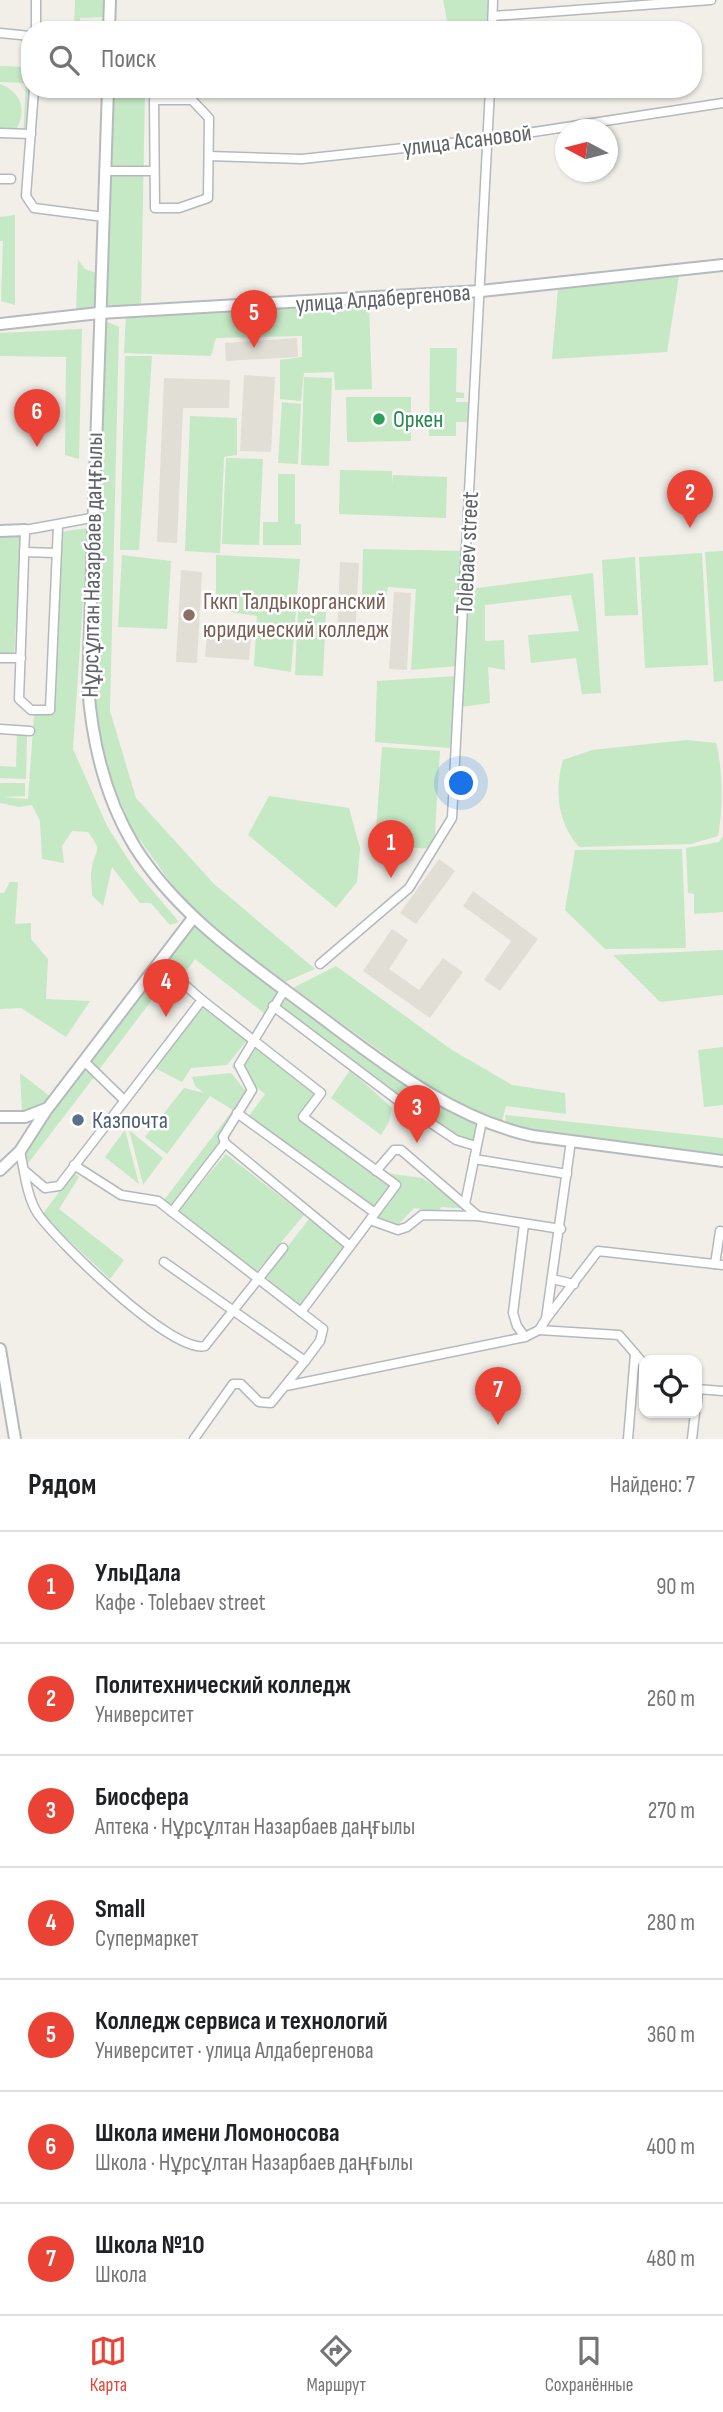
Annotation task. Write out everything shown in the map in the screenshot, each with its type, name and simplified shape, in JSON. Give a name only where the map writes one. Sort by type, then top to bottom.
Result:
[{"type":"main road","points":[[109,21],[110,0]]},
{"type":"main road","name":"Нұрсұлтан Назарбаев даңғылы","points":[[108,98],[91,518],[88,677],[96,751],[116,807],[136,847],[193,918],[401,1074],[452,1106],[510,1131],[723,1161]]},
{"type":"main road","name":"улица Алдабергенова","points":[[0,324],[99,313],[481,291],[723,265]]},
{"type":"main road","points":[[0,531],[25,530]]},
{"type":"main road","points":[[0,1170],[20,1151],[48,1108],[193,918]]},
{"type":"main road","points":[[0,1117],[25,1117],[48,1108]]},
{"type":"main road","points":[[0,1349],[4,1406],[15,1439]]},
{"type":"street","points":[[36,0],[36,21]]},
{"type":"street","points":[[493,0],[493,21]]},
{"type":"street","points":[[493,16],[711,0]]},
{"type":"street","points":[[0,33],[21,35]]},
{"type":"street","points":[[33,98],[26,196],[28,203],[34,208],[104,217]]},
{"type":"street","name":"Tolebaev street","points":[[320,964],[409,888],[452,818],[490,98]]},
{"type":"street","points":[[154,100],[192,100],[209,118],[208,198],[179,208],[155,208],[154,171],[154,100]]},
{"type":"street","name":"улица Асановой","points":[[209,156],[302,159],[488,139],[723,103]]},
{"type":"street","points":[[0,133],[31,134]]},
{"type":"street","points":[[106,171],[154,171]]},
{"type":"street","points":[[0,178],[11,178]]},
{"type":"street","points":[[58,526],[50,710],[31,710],[19,699],[25,530],[91,518]]},
{"type":"street","points":[[24,552],[57,554]]},
{"type":"street","points":[[0,658],[21,658]]},
{"type":"street","points":[[0,729],[30,731]]},
{"type":"street","points":[[159,962],[202,1000],[321,1093],[303,1117],[396,1185],[301,1312]]},
{"type":"street","points":[[172,1212],[225,1143],[225,1132],[252,1090],[239,1065],[252,1039],[285,989]]},
{"type":"street","points":[[25,1171],[46,1188],[59,1186],[202,1000]]},
{"type":"street","points":[[274,1006],[404,1105],[456,1140],[476,1146]]},
{"type":"street","points":[[84,1061],[124,1100]]},
{"type":"street","points":[[237,1113],[372,1216],[398,1230],[407,1227],[422,1214],[478,1216],[561,1229]]},
{"type":"street","points":[[465,1204],[482,1121]]},
{"type":"street","points":[[546,1319],[561,1229],[571,1141]]},
{"type":"street","points":[[225,1143],[350,1246]]},
{"type":"street","points":[[376,1171],[394,1150],[401,1150],[478,1216]]},
{"type":"street","points":[[20,1151],[37,1213],[129,1307],[198,1348],[205,1346],[283,1248]]},
{"type":"street","points":[[474,1159],[567,1174]]},
{"type":"street","points":[[74,1165],[121,1195],[158,1201],[323,1329],[320,1341],[271,1403],[259,1402],[241,1384],[233,1384],[194,1439]]},
{"type":"street","points":[[524,1223],[513,1313],[517,1326],[526,1336]]},
{"type":"street","points":[[539,1330],[598,1251],[719,1264],[720,1231],[723,1231]]},
{"type":"street","points":[[164,1262],[305,1361]]},
{"type":"street","points":[[552,1279],[574,1284]]},
{"type":"street","points":[[286,1386],[526,1336],[539,1330],[619,1335],[639,1358]]},
{"type":"street","points":[[628,1439],[635,1354]]},
{"type":"street","points":[[702,1389],[723,1391]]},
{"type":"street","points":[[692,1439],[694,1418]]},
{"type":"shaded area","points":[[297,338],[298,357],[226,361],[225,343]]},
{"type":"shaded area","points":[[244,375],[275,377],[271,452],[240,451]]},
{"type":"shaded area","points":[[164,378],[230,380],[229,408],[183,408],[177,543],[157,542]]},
{"type":"shaded area","points":[[340,562],[359,563],[355,638],[337,638]]},
{"type":"shaded area","points":[[181,570],[202,572],[197,663],[176,662]]},
{"type":"shaded area","points":[[394,592],[411,593],[407,670],[389,669]]},
{"type":"shaded area","points":[[208,624],[252,627],[249,660],[205,657]]},
{"type":"shaded area","points":[[439,859],[455,871],[416,924],[400,913]]},
{"type":"shaded area","points":[[473,891],[538,939],[500,991],[484,980],[511,941],[463,906]]},
{"type":"shaded area","points":[[392,929],[408,940],[389,969],[419,990],[443,958],[463,972],[430,1018],[363,971]]},
{"type":"green space","points":[[75,0],[107,0],[107,17],[80,18],[80,21],[74,21]]},
{"type":"green space","points":[[443,0],[489,0],[489,21],[447,21]]},
{"type":"green space","points":[[0,66],[21,67],[21,83],[0,82]]},
{"type":"green space","points":[[0,84],[17,96],[21,114],[17,128],[0,138]]},
{"type":"green space","points":[[25,98],[37,98],[35,138],[23,138]]},
{"type":"green space","points":[[112,98],[145,98],[141,308],[104,309]]},
{"type":"green space","points":[[15,215],[15,305],[1,301],[3,241],[0,241],[0,217]]},
{"type":"green space","points":[[78,260],[85,269],[96,273],[96,311],[76,313]]},
{"type":"green space","points":[[679,276],[667,352],[552,359],[558,289]]},
{"type":"green space","points":[[369,305],[372,389],[335,390],[334,372],[304,373],[301,401],[280,399],[280,360],[302,357],[302,336],[216,338],[211,356],[124,353],[126,315]]},
{"type":"green space","points":[[103,320],[119,327],[110,711],[136,798],[214,884],[315,969],[285,982],[192,912],[132,829],[100,753],[88,656]]},
{"type":"green space","points":[[82,329],[79,459],[65,455],[66,357],[0,356],[0,333]]},
{"type":"green space","name":"Оркен","points":[[430,348],[457,348],[456,392],[464,393],[464,398],[456,398],[456,402],[469,402],[469,422],[456,422],[456,436],[429,436]]},
{"type":"green space","points":[[125,356],[152,356],[139,550],[120,550]]},
{"type":"green space","name":"Оркен","points":[[304,377],[332,378],[329,466],[301,465]]},
{"type":"green space","name":"Оркен","points":[[346,397],[411,397],[411,441],[347,442]]},
{"type":"green space","points":[[282,402],[301,404],[298,464],[278,463]]},
{"type":"green space","points":[[190,416],[237,418],[237,455],[224,457],[220,553],[185,551]]},
{"type":"green space","points":[[226,458],[263,459],[259,545],[222,544]]},
{"type":"green space","points":[[340,470],[392,471],[392,484],[393,475],[447,477],[446,518],[339,514]]},
{"type":"green space","points":[[278,474],[295,474],[295,524],[301,524],[301,545],[263,545],[263,522],[278,522]]},
{"type":"green space","points":[[88,528],[73,749],[107,826],[135,870],[179,922],[170,925],[151,903],[140,903],[112,867],[103,906],[92,895],[91,870],[97,850],[96,843],[88,832],[72,831],[62,846],[64,863],[42,859],[40,821],[32,805],[19,807],[0,803],[0,783],[25,783],[25,796],[3,797],[28,799],[34,715],[52,713],[60,532]]},
{"type":"green space","points":[[22,534],[14,655],[0,655],[0,535]]},
{"type":"green space","points":[[363,549],[463,551],[457,666],[411,670],[416,589],[388,587],[386,597],[362,597]]},
{"type":"green space","points":[[723,551],[723,681],[714,682],[705,552]]},
{"type":"green space","points":[[702,553],[708,665],[645,668],[639,557]]},
{"type":"green space","points":[[122,555],[171,561],[167,629],[118,627]]},
{"type":"green space","points":[[216,555],[300,559],[291,672],[254,666],[257,616],[216,610]]},
{"type":"green space","points":[[635,557],[638,615],[605,616],[602,560]]},
{"type":"green space","points":[[593,573],[601,693],[582,694],[576,658],[531,663],[528,635],[579,631],[571,595],[485,605],[485,641],[504,640],[505,670],[488,667],[490,703],[461,707],[470,589]]},
{"type":"green space","points":[[298,611],[326,612],[323,676],[295,675]]},
{"type":"green space","points":[[456,676],[450,748],[375,742],[377,681]]},
{"type":"green space","points":[[17,733],[27,736],[26,779],[0,778],[0,766],[16,767]]},
{"type":"green space","points":[[686,740],[716,743],[722,790],[718,836],[691,844],[579,847],[562,817],[559,783],[563,760],[592,750]]},
{"type":"green space","points":[[382,747],[440,751],[434,849],[375,845]]},
{"type":"green space","points":[[269,796],[349,808],[360,848],[357,882],[336,908],[248,835]]},
{"type":"green space","points":[[723,836],[723,912],[694,914],[694,894],[688,893],[686,848],[719,842]]},
{"type":"green space","points":[[682,849],[686,948],[605,949],[565,910],[575,850]]},
{"type":"green space","points":[[10,882],[18,882],[15,924],[31,923],[31,939],[48,959],[46,999],[90,1001],[66,1037],[21,1008],[0,1009],[0,893],[4,893]]},
{"type":"green space","points":[[194,921],[281,990],[265,1014],[195,959],[182,977],[163,962]]},
{"type":"green space","points":[[723,950],[723,995],[660,1002],[613,955]]},
{"type":"green space","points":[[336,966],[452,1050],[512,1085],[565,1093],[566,1114],[506,1106],[501,1125],[452,1103],[293,988]]},
{"type":"green space","points":[[161,967],[170,976],[98,1071],[87,1060]]},
{"type":"green space","points":[[286,994],[479,1122],[473,1143],[458,1138],[277,1005]]},
{"type":"green space","points":[[202,1004],[248,1039],[227,1065],[191,1068],[182,1082],[153,1067]]},
{"type":"green space","points":[[253,1040],[319,1093],[302,1116],[394,1185],[374,1211],[249,1116],[265,1094],[232,1067]]},
{"type":"green space","points":[[723,1047],[723,1105],[704,1107],[698,1050]]},
{"type":"green space","points":[[85,1065],[94,1077],[26,1166],[19,1143]]},
{"type":"green space","points":[[350,1070],[392,1108],[389,1122],[381,1135],[331,1098]]},
{"type":"green space","points":[[20,1073],[52,1098],[22,1113]]},
{"type":"green space","points":[[231,1073],[253,1100],[170,1206],[164,1200],[233,1110],[210,1096],[167,1154],[145,1137],[184,1088],[204,1093],[195,1086],[192,1077]]},
{"type":"green space","points":[[505,1115],[723,1138],[723,1155],[507,1127]]},
{"type":"green space","points":[[125,1130],[139,1184],[105,1157]]},
{"type":"green space","points":[[129,1130],[163,1158],[143,1185],[143,1184]]},
{"type":"green space","points":[[226,1154],[304,1215],[257,1271],[178,1211]]},
{"type":"green space","points":[[74,1172],[79,1177],[59,1209],[124,1260],[110,1279],[42,1215]]},
{"type":"green space","points":[[385,1173],[422,1178],[470,1209],[441,1207],[439,1212],[414,1208],[397,1226],[374,1218],[399,1184]]},
{"type":"green space","points":[[309,1219],[346,1247],[300,1307],[265,1276]]},
{"type":"place","name":"Колледж сервиса и технологий","points":[[254,348]]},
{"type":"place","name":"Оркен","points":[[379,419]]},
{"type":"place","name":"Школа имени Ломоносова","points":[[37,447]]},
{"type":"place","name":"Политехнический колледж","points":[[690,528]]},
{"type":"place","name":"Гккп Талдыкорганский юридический колледж","points":[[189,615]]},
{"type":"place","name":"УлыДала","points":[[391,878]]},
{"type":"place","name":"Small","points":[[166,1017]]},
{"type":"place","name":"Казпочта","points":[[78,1120]]},
{"type":"place","name":"Биосфера","points":[[417,1143]]},
{"type":"place","name":"Школа №10","points":[[498,1425]]}]
